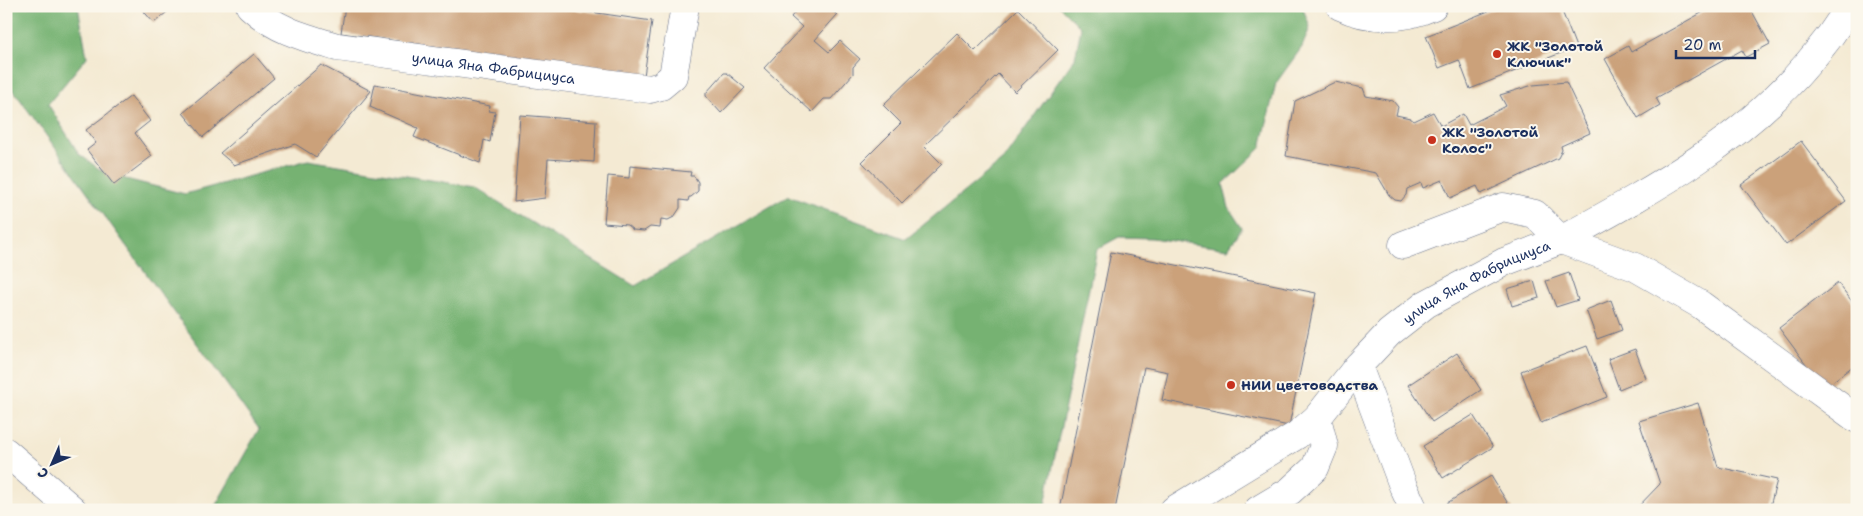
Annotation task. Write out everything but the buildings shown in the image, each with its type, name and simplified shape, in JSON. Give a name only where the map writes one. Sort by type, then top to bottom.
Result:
[{"type":"street","name":"улица Яна Фабрициуса","points":[[250,6],[264,19],[294,35],[337,46],[650,88],[661,86],[674,76],[685,6]]},
{"type":"street","points":[[1340,6],[1355,13],[1390,17],[1424,10],[1433,6]]},
{"type":"street","points":[[1403,245],[1503,207],[1535,214],[1561,240],[1663,184],[1732,137],[1789,86],[1837,28],[1849,6]]},
{"type":"street","name":"улица Яна Фабрициуса","points":[[1174,510],[1297,435],[1317,418],[1358,366],[1389,333],[1426,304],[1504,262],[1561,240],[1635,267],[1702,305],[1857,419]]},
{"type":"street","points":[[1358,366],[1402,486],[1414,510]]},
{"type":"street","points":[[1258,510],[1290,491],[1315,468],[1324,446],[1317,418]]},
{"type":"street","points":[[6,452],[73,510]]},
{"type":"green space","points":[[6,6],[78,6],[87,57],[48,104],[79,154],[106,174],[185,194],[308,160],[474,187],[635,286],[788,196],[906,239],[1003,160],[1075,58],[1081,28],[1059,6],[1302,6],[1310,27],[1302,47],[1276,83],[1261,148],[1223,184],[1229,208],[1242,228],[1228,249],[1152,238],[1119,237],[1097,249],[1044,510],[213,510],[259,429],[6,80]]},
{"type":"place","name":"ЖК \"Золотой Ключик\"","points":[[1497,54]]},
{"type":"place","name":"ЖК \"Золотой Колос\"","points":[[1432,140]]},
{"type":"place","name":"НИИ цветоводства","points":[[1231,385]]}]
